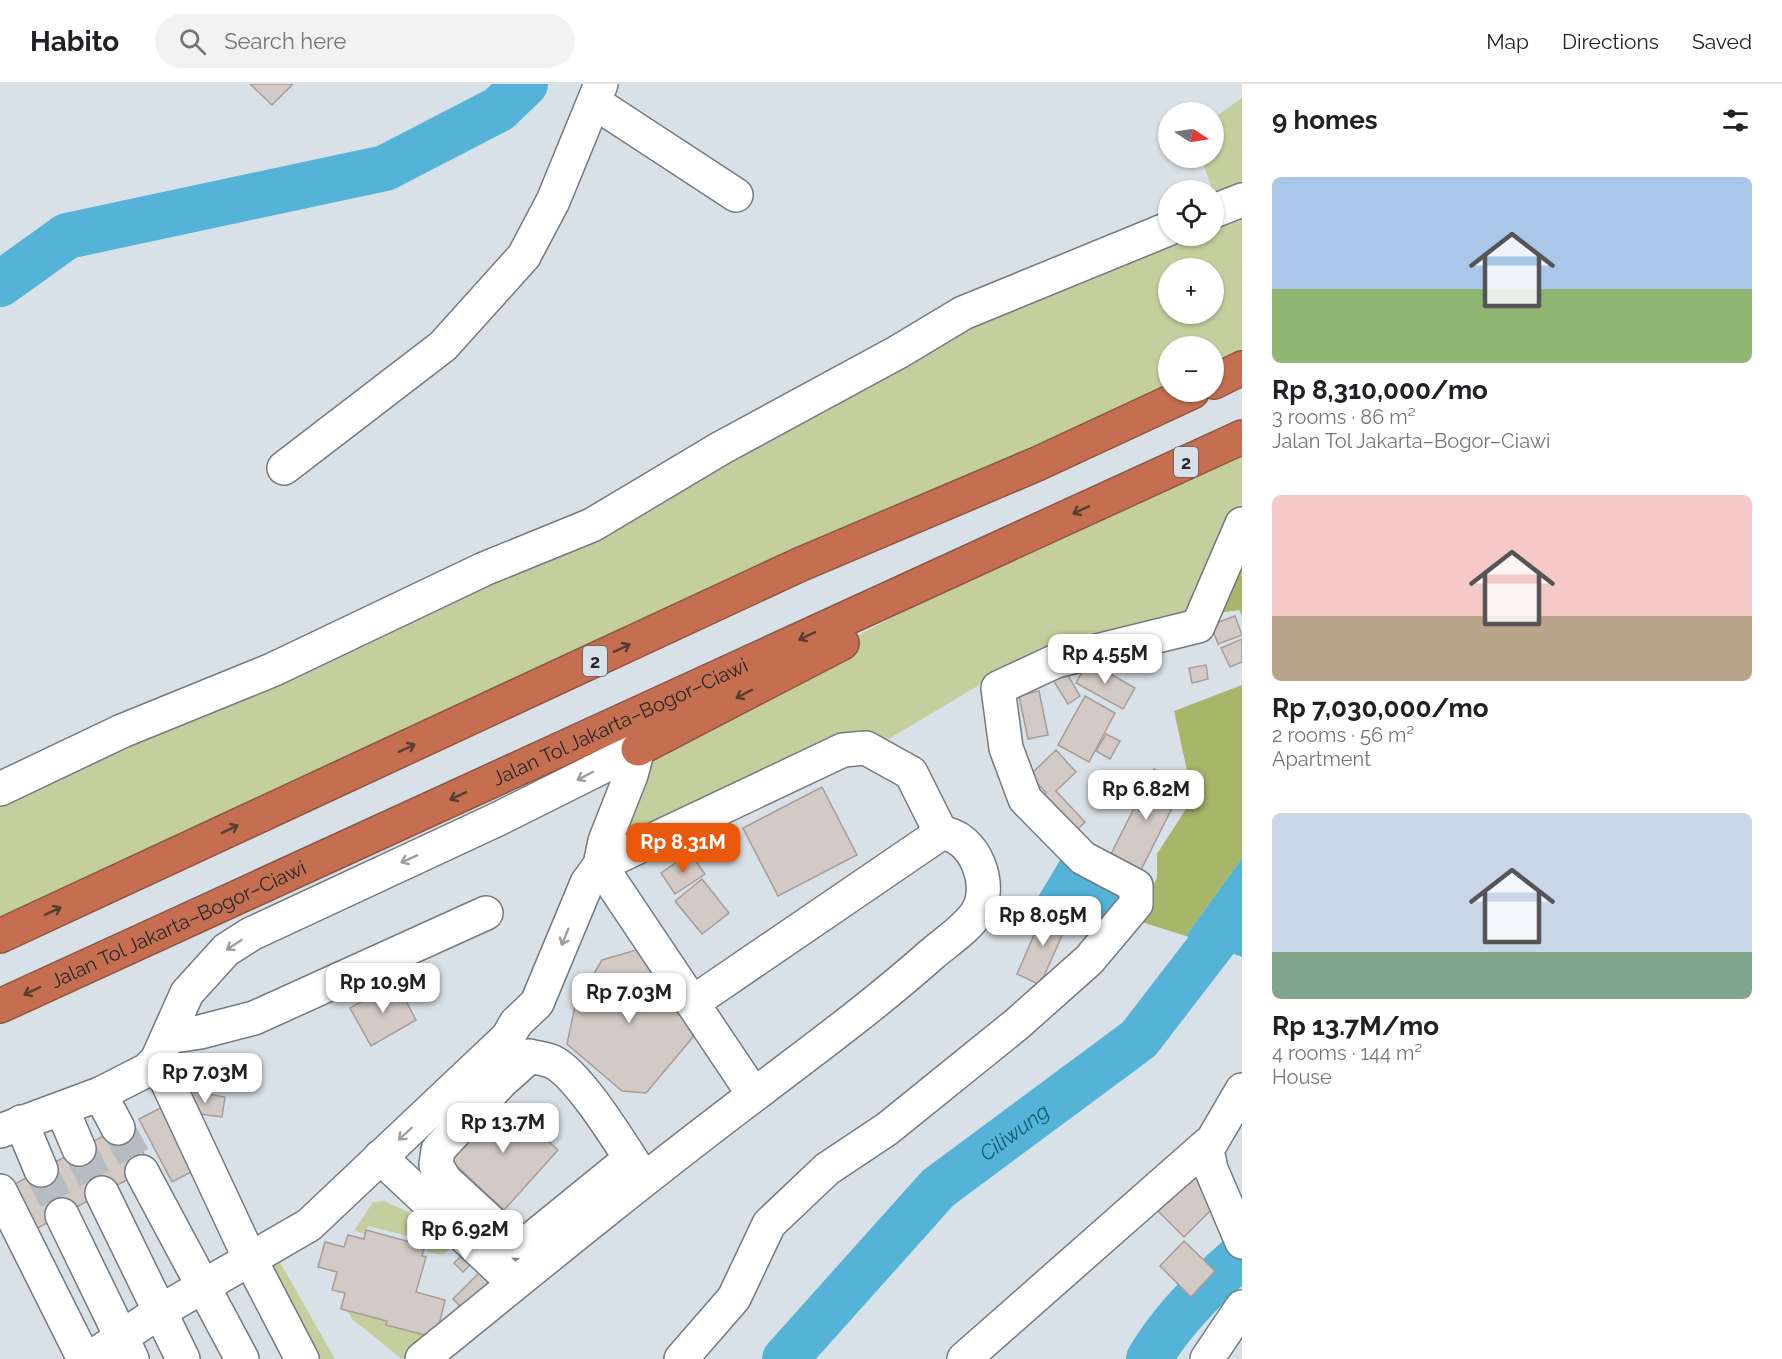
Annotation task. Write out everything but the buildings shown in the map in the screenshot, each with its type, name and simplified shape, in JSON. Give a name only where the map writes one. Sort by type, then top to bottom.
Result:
[{"type":"highway","name":"2","points":[[0,936],[799,565],[1037,464],[1170,402]]},
{"type":"highway","name":"Jalan Tol Jakarta–Bogor–Ciawi","points":[[0,1006],[1242,437]]},
{"type":"highway","points":[[638,749],[992,565],[1018,547],[1032,533]]},
{"type":"street","points":[[284,468],[443,346],[496,290],[529,247],[553,201],[598,93],[736,195]]},
{"type":"street","points":[[1224,207],[1242,200]]},
{"type":"street","points":[[0,789],[122,731],[272,670],[484,569],[592,525],[721,448],[898,352],[963,313],[1158,233]]},
{"type":"street","points":[[681,1359],[734,1298],[769,1224],[827,1169],[886,1129],[1017,1024],[1089,960],[1136,904],[1136,886],[1083,858],[1025,799],[1005,748],[998,688],[1056,661],[1198,626],[1242,524]]},
{"type":"street","points":[[600,865],[843,750],[856,747],[866,748],[911,773],[941,833]]},
{"type":"street","points":[[89,1359],[127,1348],[159,1312],[309,1225],[492,1054],[516,1023],[537,1003],[587,883],[600,865],[638,749]]},
{"type":"street","points":[[41,1170],[10,1127],[100,1094],[147,1070],[162,1048],[187,993],[226,950],[251,934],[498,819],[638,749]]},
{"type":"street","points":[[637,1169],[573,1079],[553,1062],[530,1056],[501,1082],[438,1150],[436,1165],[445,1180],[511,1240],[528,1242],[754,1095],[886,995],[976,915],[984,884],[981,869],[974,854],[951,833],[941,833],[692,1003]]},
{"type":"street","points":[[600,865],[754,1095]]},
{"type":"street","points":[[162,1048],[200,1032],[254,1018],[486,913]]},
{"type":"street","points":[[162,1048],[250,1259],[302,1359]]},
{"type":"street","points":[[964,1359],[1208,1144],[1242,1090]]},
{"type":"street","points":[[100,1094],[118,1128]]},
{"type":"street","points":[[62,1109],[79,1149]]},
{"type":"street","points":[[1208,1144],[1207,1155],[1211,1169],[1240,1236]]},
{"type":"street","points":[[380,1157],[514,1283]]},
{"type":"street","points":[[422,1359],[514,1283],[637,1169]]},
{"type":"street","points":[[142,1172],[242,1359]]},
{"type":"street","points":[[0,1191],[84,1359]]},
{"type":"street","points":[[102,1193],[183,1359]]},
{"type":"street","points":[[62,1215],[127,1348]]},
{"type":"street","points":[[1207,1359],[1242,1307]]},
{"type":"green space","points":[[1242,98],[1242,367],[1224,376],[1224,336],[1158,336],[1158,397],[0,935],[0,790],[592,525],[968,311],[1158,240],[1158,246],[1224,246],[1224,180],[1209,180],[1205,168],[1224,168],[1224,111]]},
{"type":"green space","points":[[1242,437],[1242,523],[1203,615],[1088,634],[996,675],[870,750],[710,811],[605,841],[638,749]]},
{"type":"green space","points":[[1242,523],[1242,616],[1239,610],[1203,615]]},
{"type":"green space","points":[[1242,685],[1242,858],[1186,936],[1135,920],[1157,878],[1157,854],[1193,798],[1174,711]]},
{"type":"green space","points":[[384,1201],[415,1215],[432,1218],[456,1242],[443,1255],[427,1252],[428,1241],[368,1226],[366,1234],[354,1231],[373,1202]]},
{"type":"green space","points":[[277,1257],[335,1359],[317,1359],[269,1265]]},
{"type":"green space","points":[[345,1307],[385,1319],[386,1323],[436,1336],[402,1359],[352,1319]]},
{"type":"water","points":[[1062,857],[1122,895],[1096,935],[1038,897]]},
{"type":"water","points":[[1242,858],[1242,957],[1186,936]]},
{"type":"waterway","points":[[0,284],[67,236],[385,168],[499,109],[525,84]]},
{"type":"waterway","name":"Ciliwung","points":[[785,1359],[938,1188],[1139,1039],[1242,905]]},
{"type":"waterway","points":[[1149,1359],[1168,1331],[1191,1304],[1242,1255]]},
{"type":"tunnel","points":[[118,1128],[142,1172]]},
{"type":"tunnel","points":[[79,1149],[102,1193]]},
{"type":"tunnel","points":[[41,1170],[62,1215]]}]
